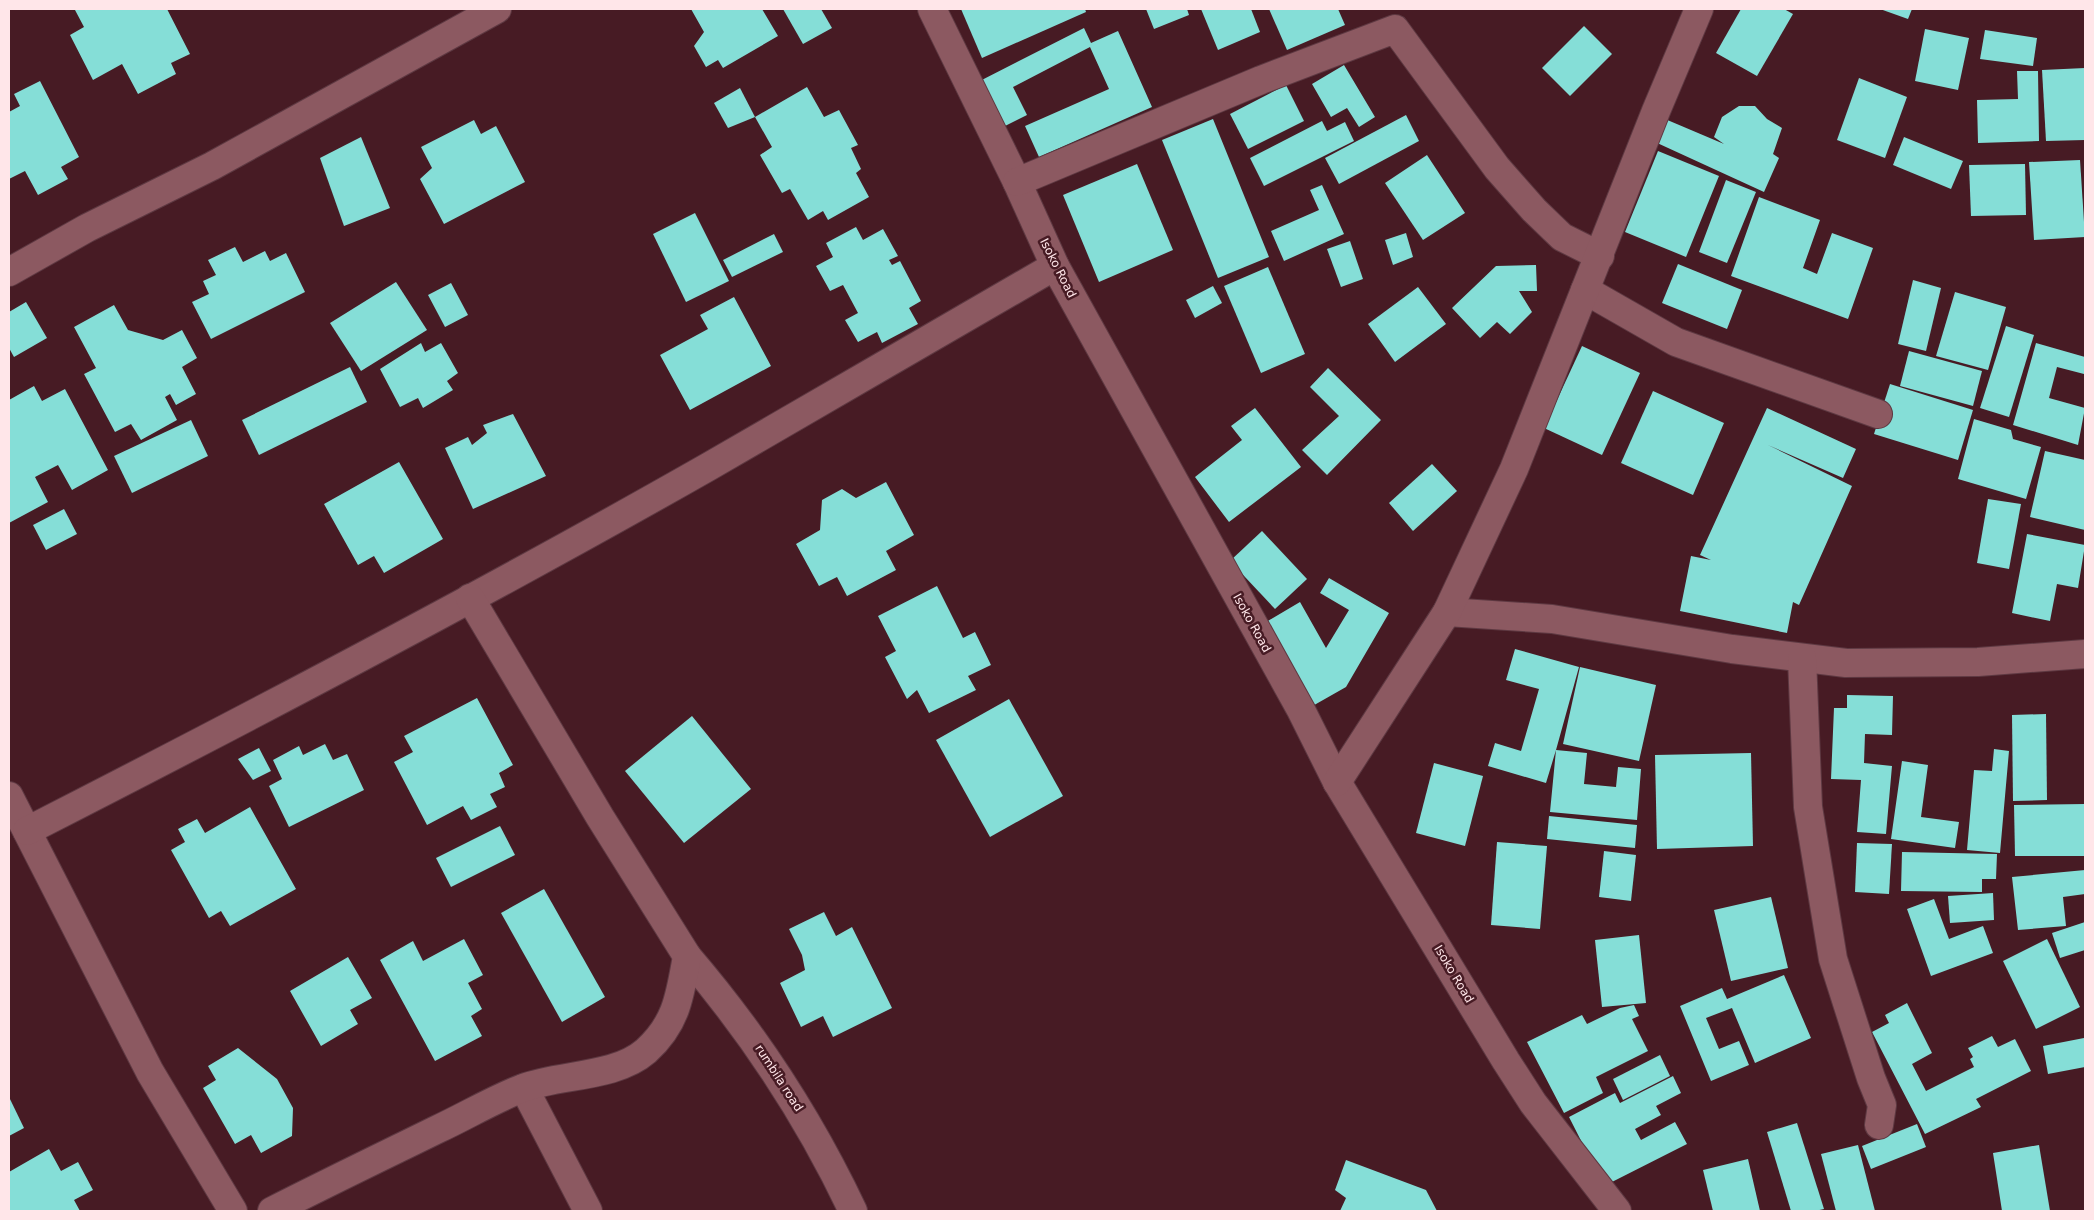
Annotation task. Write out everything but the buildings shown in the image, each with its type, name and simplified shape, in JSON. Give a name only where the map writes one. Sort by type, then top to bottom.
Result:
[{"type":"street","points":[[9,272],[87,228],[212,166],[497,9]]},
{"type":"street","name":"Isoko Road","points":[[932,9],[1017,182],[1055,266],[1296,702],[1337,782],[1528,1095],[1617,1211]]},
{"type":"street","points":[[1337,782],[1447,612],[1514,469],[1656,111],[1699,9]]},
{"type":"street","points":[[1017,182],[1261,80],[1395,29],[1497,168],[1534,210],[1562,237],[1600,256]]},
{"type":"street","points":[[27,831],[229,728],[707,468],[1055,266]]},
{"type":"street","points":[[1585,290],[1676,342],[1878,414]]},
{"type":"street","name":"rumbila road","points":[[470,598],[600,817],[687,956],[728,1004],[790,1093],[853,1211]]},
{"type":"street","points":[[1447,612],[1552,619],[1802,658],[1846,663],[1978,662],[2085,654]]},
{"type":"street","points":[[1802,658],[1808,806],[1833,959],[1871,1078],[1882,1105],[1879,1125]]},
{"type":"street","points":[[9,796],[150,1072],[233,1211]]},
{"type":"street","points":[[272,1211],[331,1180],[524,1088],[603,1070],[644,1052],[660,1035],[678,1004],[687,956]]},
{"type":"street","points":[[524,1088],[588,1211]]}]
